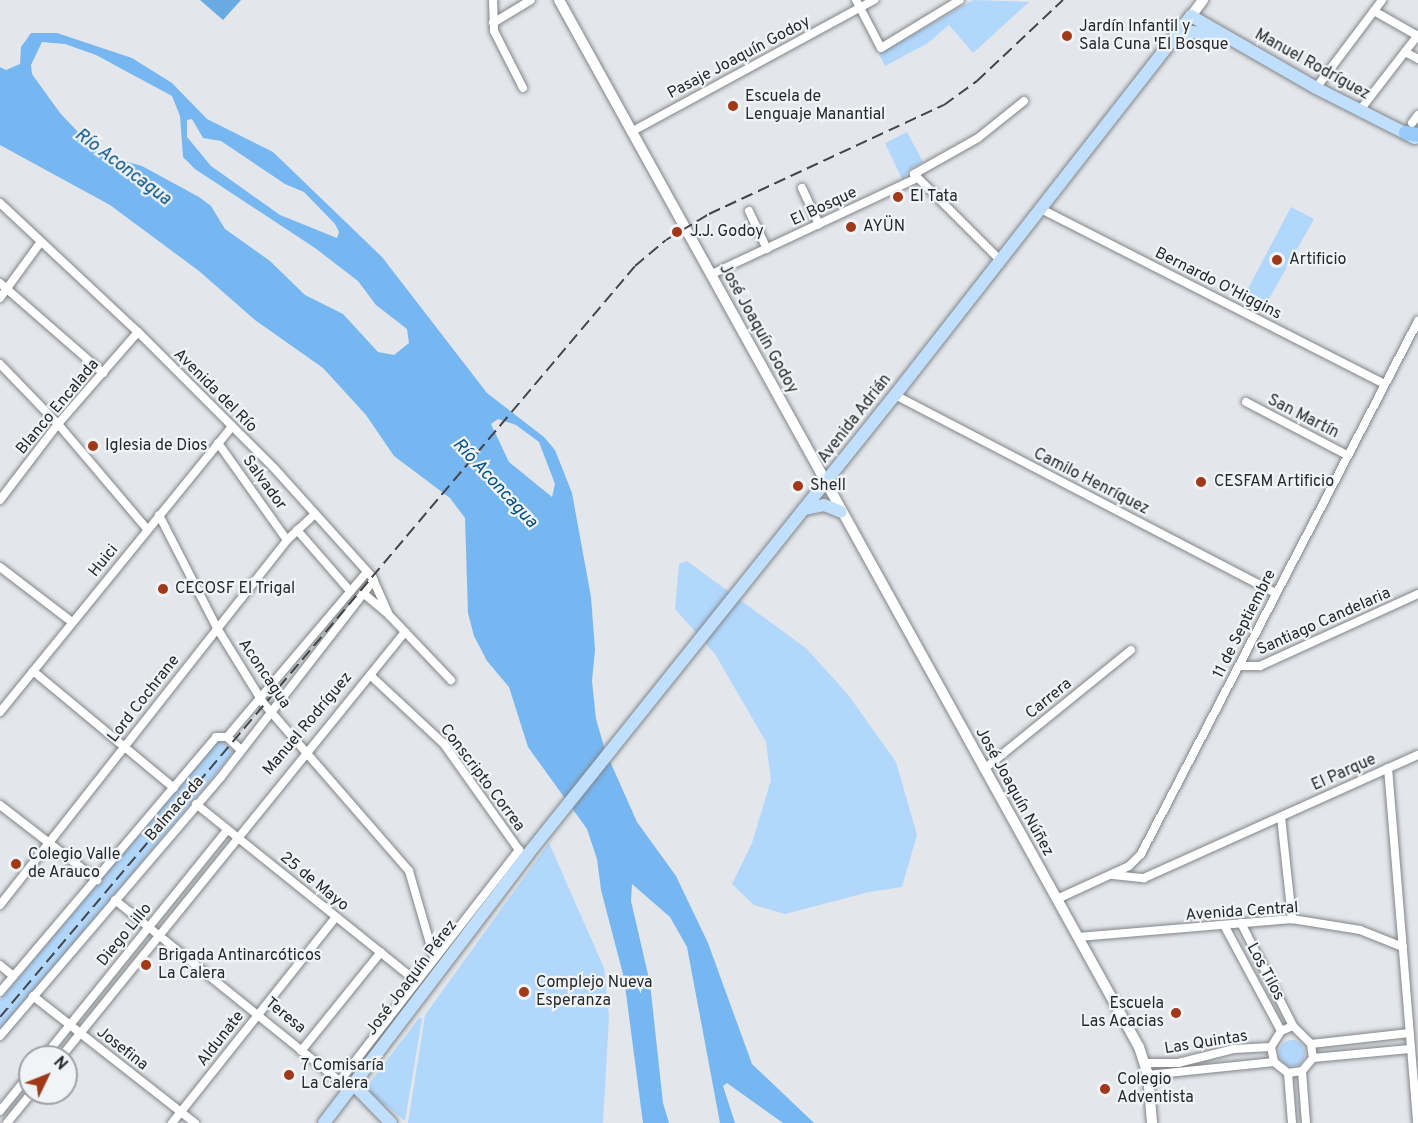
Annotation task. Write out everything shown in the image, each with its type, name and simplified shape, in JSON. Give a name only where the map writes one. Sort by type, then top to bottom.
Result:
[{"type":"main road","name":"Manuel Rodríguez","points":[[1191,16],[1316,88],[1413,133]]},
{"type":"main road","name":"Avenida Adrián","points":[[523,852],[825,483],[1191,16]]},
{"type":"main road","points":[[1170,43],[1198,32],[1229,38]]},
{"type":"main road","points":[[803,509],[824,505],[841,512]]},
{"type":"main road","name":"José Joaquín Pérez","points":[[324,1123],[355,1090],[523,852]]},
{"type":"main road","name":"Teresa","points":[[355,1090],[391,1123]]},
{"type":"street","points":[[494,0],[493,23],[523,88]]},
{"type":"street","points":[[493,23],[531,0]]},
{"type":"street","name":"José Joaquín Godoy","points":[[559,0],[712,274],[825,483]]},
{"type":"street","points":[[856,0],[881,48],[960,0]]},
{"type":"street","name":"Pasaje Joaquín Godoy","points":[[631,132],[874,0]]},
{"type":"street","points":[[940,0],[946,9]]},
{"type":"street","name":"Avenida Adrián","points":[[1191,16],[1203,0]]},
{"type":"street","points":[[1316,88],[1382,0]]},
{"type":"street","points":[[1360,110],[1418,36],[1374,11]]},
{"type":"street","points":[[1405,52],[1418,59]]},
{"type":"street","name":"El Bosque","points":[[712,274],[915,179],[916,170],[978,138],[1024,101]]},
{"type":"street","points":[[1413,133],[1418,115]]},
{"type":"street","points":[[915,179],[1001,261]]},
{"type":"street","points":[[801,188],[819,224]]},
{"type":"street","name":"Avenida del Río","points":[[0,203],[40,243],[138,332],[315,514],[374,580],[389,615]]},
{"type":"street","name":"Bernardo O'Higgins","points":[[1041,209],[1383,383]]},
{"type":"street","points":[[749,211],[767,249]]},
{"type":"street","points":[[0,298],[4,285],[40,243]]},
{"type":"street","points":[[4,285],[103,373]]},
{"type":"street","name":"11 de Septiembre","points":[[1134,862],[1239,666],[1383,383],[1418,321]]},
{"type":"street","name":"Blanco Encalada","points":[[0,500],[58,424],[138,332]]},
{"type":"street","points":[[0,364],[58,424],[147,529]]},
{"type":"street","name":"Camilo Henríquez","points":[[895,395],[1275,593]]},
{"type":"street","name":"San Martín","points":[[1246,402],[1347,455]]},
{"type":"street","name":"Huici","points":[[0,712],[231,428]]},
{"type":"street","name":"Salvador","points":[[218,443],[287,540]]},
{"type":"street","name":"José Joaquín Núñez","points":[[825,483],[1057,899],[1145,1063],[1149,1075],[1152,1123]]},
{"type":"street","name":"Lord Cochrane","points":[[0,905],[287,540],[315,514]]},
{"type":"street","name":"Aconcagua","points":[[159,515],[217,628],[260,698],[409,871],[434,957]]},
{"type":"street","points":[[297,530],[350,591]]},
{"type":"street","points":[[0,567],[72,622]]},
{"type":"street","name":"Balmaceda","points":[[0,992],[216,737],[227,737],[367,572]]},
{"type":"street","name":"Balmaceda","points":[[0,1036],[196,804],[374,580]]},
{"type":"street","name":"Avenida del Río","points":[[363,593],[389,615],[451,680]]},
{"type":"street","name":"Santiago Candelaria","points":[[1239,666],[1260,666],[1418,594]]},
{"type":"street","name":"Manuel Rodríguez","points":[[237,837],[405,632]]},
{"type":"street","name":"Carrera","points":[[984,769],[1131,650]]},
{"type":"street","points":[[33,671],[174,788]]},
{"type":"street","name":"Conscripto Correa","points":[[370,675],[444,744],[523,852]]},
{"type":"street","points":[[227,737],[240,749]]},
{"type":"street","name":"El Parque","points":[[1111,875],[1144,878],[1418,755]]},
{"type":"street","points":[[1388,768],[1417,1123]]},
{"type":"street","name":"25 de Mayo","points":[[196,804],[416,980]]},
{"type":"street","points":[[0,805],[97,880]]},
{"type":"street","points":[[1281,817],[1292,919]]},
{"type":"street","name":"Diego Lillo","points":[[54,1045],[227,830]]},
{"type":"street","name":"Diego Lillo","points":[[70,1045],[237,837]]},
{"type":"street","name":"José Joaquín Pérez","points":[[339,1082],[434,957],[523,852]]},
{"type":"street","points":[[1057,899],[1134,862],[1144,878]]},
{"type":"street","name":"Teresa","points":[[115,900],[339,1082],[355,1090]]},
{"type":"street","name":"Aldunate","points":[[172,1123],[336,917]]},
{"type":"street","name":"Avenida Central","points":[[1078,938],[1292,919],[1360,930],[1403,947]]},
{"type":"street","name":"Los Tilos","points":[[1241,923],[1293,1026],[1311,1044]]},
{"type":"street","name":"Los Tilos","points":[[1224,925],[1281,1031]]},
{"type":"street","points":[[301,1051],[381,952]]},
{"type":"street","points":[[0,965],[13,976]]},
{"type":"street","name":"Josefina","points":[[33,996],[195,1123]]},
{"type":"street","points":[[1293,1026],[1281,1031],[1271,1047],[1274,1062],[1288,1073],[1302,1071],[1313,1058],[1410,1049]]},
{"type":"street","points":[[1313,1058],[1311,1044],[1408,1033]]},
{"type":"street","name":"Las Quintas","points":[[1145,1063],[1178,1063],[1234,1049],[1271,1047]]},
{"type":"street","name":"Las Quintas","points":[[1149,1075],[1274,1062]]},
{"type":"street","points":[[1302,1071],[1306,1123]]},
{"type":"street","points":[[1288,1073],[1292,1123]]},
{"type":"street","points":[[0,1111],[18,1089]]},
{"type":"street","points":[[6,1123],[21,1105]]},
{"type":"shaded area","points":[[200,0],[241,0],[223,20]]},
{"type":"shaded area","points":[[973,0],[1029,2],[973,53],[949,25],[928,43],[885,66],[879,54]]},
{"type":"shaded area","points":[[907,132],[923,162],[909,170],[903,181],[885,143]]},
{"type":"shaded area","name":"Artificio","points":[[1291,207],[1314,219],[1261,313],[1241,302]]},
{"type":"shaded area","points":[[687,561],[807,649],[849,696],[896,762],[917,835],[902,887],[869,892],[785,914],[754,905],[732,884],[752,843],[771,780],[766,742],[715,654],[675,609],[679,564]]},
{"type":"shaded area","points":[[219,739],[234,752],[0,1031],[0,1000]]},
{"type":"shaded area","name":"Complejo Nueva Esperanza","points":[[549,843],[604,968],[609,1017],[603,1123],[408,1123],[425,1015]]},
{"type":"shaded area","points":[[419,1018],[422,1019],[405,1121],[365,1089]]},
{"type":"shaded area","points":[[1292,1040],[1301,1044],[1305,1053],[1301,1062],[1292,1066],[1283,1062],[1279,1053],[1283,1044]]},
{"type":"water","name":"Río Aconcagua","points":[[31,33],[57,33],[132,58],[172,83],[207,119],[273,152],[382,257],[487,393],[544,437],[555,450],[572,493],[591,597],[595,650],[592,681],[596,719],[605,750],[637,822],[676,876],[708,943],[752,1064],[814,1123],[783,1123],[727,1083],[723,1086],[735,1123],[720,1123],[687,947],[670,917],[632,884],[631,901],[650,983],[663,1103],[669,1123],[643,1123],[624,978],[601,890],[597,859],[587,829],[528,747],[509,687],[487,661],[474,636],[468,613],[465,518],[450,498],[394,456],[366,415],[323,368],[255,320],[199,271],[110,205],[0,145],[0,67],[6,70],[20,64],[21,47]],"holes":[[[42,42],[65,44],[96,55],[172,96],[180,116],[183,157],[195,169],[315,248],[358,281],[376,305],[407,329],[409,343],[394,355],[378,352],[343,314],[305,295],[270,261],[225,229],[211,206],[199,197],[142,166],[98,153],[60,113],[32,74],[31,65]],[[192,119],[203,138],[221,141],[285,184],[304,192],[335,224],[339,232],[337,238],[280,215],[211,166],[187,137],[187,120]],[[498,419],[516,425],[539,442],[555,484],[552,497],[509,462],[491,424]]]},
{"type":"railway","points":[[0,1017],[635,266],[666,240],[709,214],[944,105],[977,81],[1063,0]]},
{"type":"place","name":"Jardín Infantil y Sala Cuna 'El Bosque","points":[[1067,36]]},
{"type":"place","name":"Escuela de Lenguaje Manantial","points":[[733,106]]},
{"type":"place","name":"El Tata","points":[[898,197]]},
{"type":"place","name":"AYÜN","points":[[851,227]]},
{"type":"place","name":"J.J. Godoy","points":[[677,232]]},
{"type":"place","name":"Artificio","points":[[1277,260]]},
{"type":"place","name":"Iglesia de Dios","points":[[93,446]]},
{"type":"place","name":"CESFAM Artificio","points":[[1201,482]]},
{"type":"place","name":"Shell","points":[[798,486]]},
{"type":"place","name":"CECOSF El Trigal","points":[[163,589]]},
{"type":"place","name":"Colegio Valle de Arauco","points":[[16,864]]},
{"type":"place","name":"Brigada Antinarcóticos La Calera","points":[[146,965]]},
{"type":"place","name":"Complejo Nueva Esperanza","points":[[524,992]]},
{"type":"place","name":"Escuela Las Acacias","points":[[1176,1013]]},
{"type":"place","name":"7 Comisaría La Calera","points":[[289,1075]]},
{"type":"place","name":"Colegio Adventista","points":[[1105,1089]]}]
